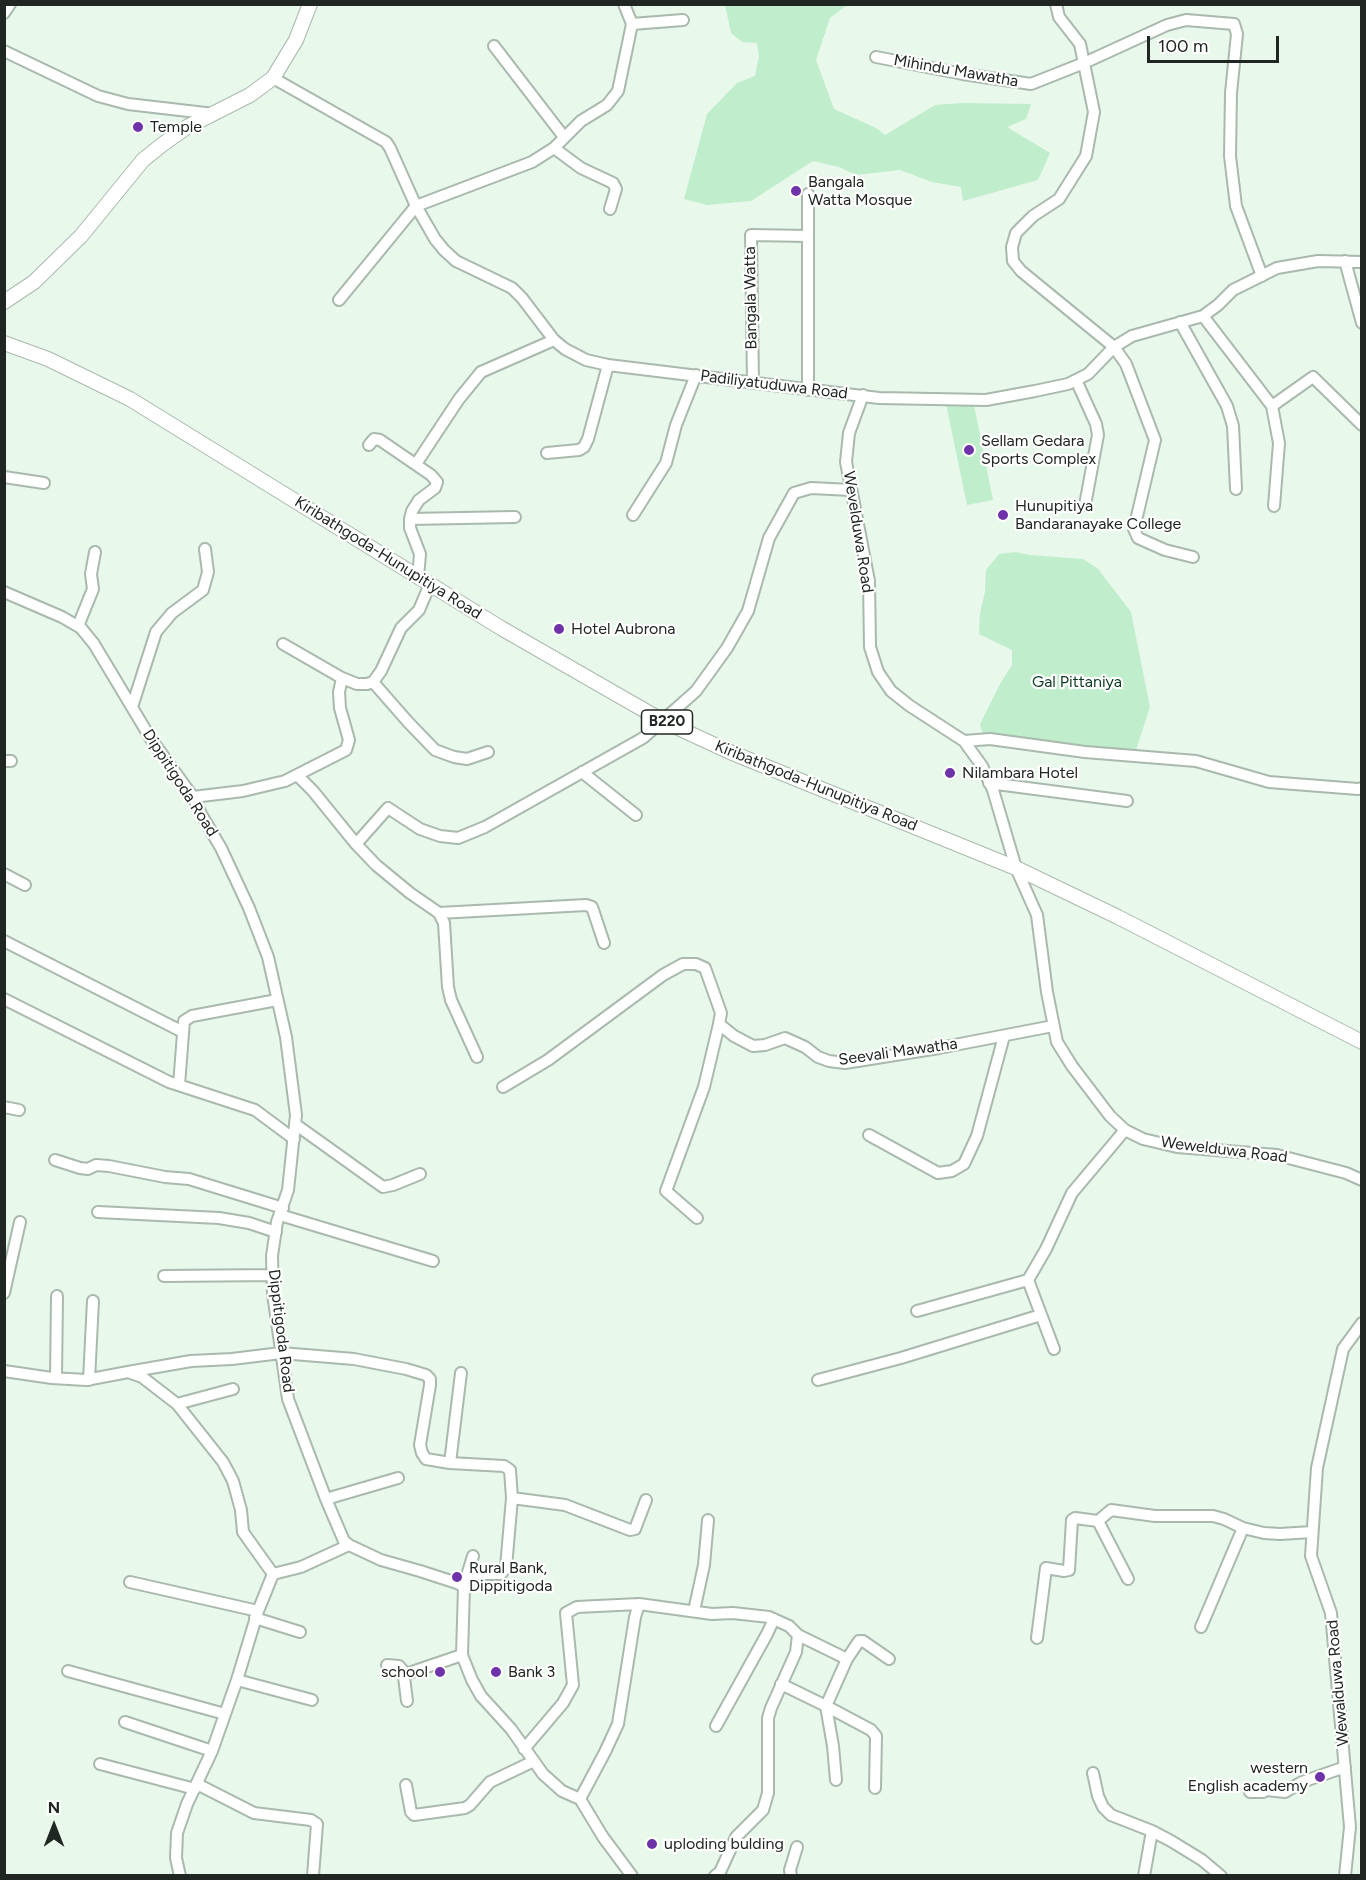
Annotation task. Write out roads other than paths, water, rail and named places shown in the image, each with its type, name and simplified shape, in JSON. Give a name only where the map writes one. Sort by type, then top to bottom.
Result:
[{"type":"main road","points":[[4,302],[34,282],[81,236],[143,160],[187,127],[250,95],[273,78],[296,40],[310,4]]},
{"type":"main road","name":"Kiribathgoda-Hunupitiya Road","points":[[4,344],[48,359],[130,399],[501,628],[663,721],[730,752],[1017,868],[1362,1042]]},
{"type":"street","points":[[4,14],[10,4]]},
{"type":"street","points":[[339,300],[416,207],[532,162],[554,148],[581,121],[607,105],[618,91],[632,24],[624,4]]},
{"type":"street","points":[[1056,4],[1059,16],[1080,44],[1094,112],[1086,156],[1059,199],[1033,216],[1016,233],[1012,248],[1012,261],[1021,271],[1114,347],[1126,364],[1155,440],[1134,528],[1138,538],[1166,550],[1193,557]]},
{"type":"street","points":[[632,24],[683,20]]},
{"type":"street","name":"Mihindu Mawatha","points":[[876,57],[963,74],[1031,84],[1084,63],[1167,25],[1186,20],[1234,24],[1237,34],[1231,93],[1230,156],[1236,206],[1262,276]]},
{"type":"street","points":[[494,46],[564,137]]},
{"type":"street","points":[[4,51],[98,96],[128,104],[215,114]]},
{"type":"street","name":"Padiliyatuduwa Road","points":[[273,78],[386,142],[416,207],[444,250],[456,261],[512,288],[554,340],[575,355],[608,365],[879,398],[986,400],[1035,392],[1077,380],[1088,374],[1114,347],[1132,336],[1203,316],[1233,290],[1277,268],[1318,261],[1362,262]]},
{"type":"street","points":[[554,148],[581,168],[613,183],[616,189],[610,209]]},
{"type":"street","points":[[808,194],[808,390]]},
{"type":"street","name":"Bangala Watta","points":[[753,383],[750,235],[808,236]]},
{"type":"street","points":[[1345,261],[1362,323]]},
{"type":"street","points":[[1203,316],[1272,406],[1279,442],[1274,506]]},
{"type":"street","points":[[1180,322],[1227,406],[1233,426],[1236,489]]},
{"type":"street","points":[[416,464],[459,399],[481,372],[554,340]]},
{"type":"street","points":[[548,453],[579,450],[584,447],[608,365]]},
{"type":"street","points":[[633,515],[666,463],[676,425],[696,375]]},
{"type":"street","points":[[1272,406],[1313,378],[1362,425]]},
{"type":"street","points":[[1077,380],[1096,424],[1098,435],[1085,505]]},
{"type":"street","name":"Wevelduwa Road","points":[[862,395],[849,433],[846,462],[869,581],[870,647],[878,672],[891,691],[964,741],[982,766],[1017,868]]},
{"type":"street","points":[[283,644],[342,678],[357,684],[367,684],[373,682],[381,671],[401,628],[418,610],[424,580],[420,554],[410,528],[410,519],[418,500],[435,488],[438,482],[377,438],[369,445]]},
{"type":"street","points":[[4,477],[44,483]]},
{"type":"street","points":[[356,844],[388,808],[420,829],[440,836],[458,838],[484,827],[644,738],[696,691],[727,648],[748,611],[770,538],[795,493],[811,488],[851,490]]},
{"type":"street","points":[[410,519],[515,517]]},
{"type":"street","points":[[132,707],[156,632],[172,613],[203,590],[208,572],[205,549]]},
{"type":"street","points":[[78,626],[93,589],[91,574],[95,552]]},
{"type":"street","name":"Dippitigoda Road","points":[[4,592],[78,626],[94,644],[151,740],[193,797],[222,848],[249,908],[267,957],[286,1037],[296,1114],[288,1190],[272,1256],[273,1294],[281,1353],[288,1399],[326,1499],[344,1541],[349,1545]]},
{"type":"street","points":[[193,797],[264,787],[285,781],[346,750],[349,740],[340,708],[339,692],[342,678]]},
{"type":"street","points":[[373,682],[435,750],[467,759],[488,752]]},
{"type":"street","points":[[964,741],[990,739],[1085,752],[1196,761],[1269,782],[1362,788]]},
{"type":"street","points":[[582,772],[636,815]]},
{"type":"street","points":[[297,775],[376,865],[439,913],[444,923],[448,987],[451,1000],[477,1057]]},
{"type":"street","points":[[989,783],[1127,801]]},
{"type":"street","name":"Wewelduwa Road","points":[[1017,868],[1037,915],[1047,992],[1057,1041],[1072,1066],[1110,1116],[1125,1130],[1143,1139],[1177,1147],[1277,1155],[1346,1173],[1362,1180]]},
{"type":"street","points":[[4,874],[25,885]]},
{"type":"street","points":[[439,913],[586,905],[592,907],[604,943]]},
{"type":"street","points":[[4,941],[183,1032]]},
{"type":"street","points":[[503,1087],[548,1060],[663,975],[683,964],[696,964],[705,968],[721,1013],[704,1087],[666,1191],[697,1218]]},
{"type":"street","points":[[4,999],[170,1082],[255,1110],[294,1139]]},
{"type":"street","points":[[179,1085],[184,1021],[192,1016],[277,1000]]},
{"type":"street","name":"Seevali Mawatha","points":[[719,1024],[753,1046],[765,1045],[785,1038],[805,1047],[818,1057],[837,1063],[916,1052],[1053,1026]]},
{"type":"street","points":[[869,1135],[938,1173],[952,1171],[964,1164],[977,1136],[1004,1036]]},
{"type":"street","points":[[4,1107],[19,1110]]},
{"type":"street","points":[[295,1124],[383,1187],[420,1174]]},
{"type":"street","points":[[917,1311],[1028,1280],[1046,1249],[1072,1193],[1125,1130]]},
{"type":"street","points":[[55,1160],[88,1169],[96,1165],[109,1166],[165,1177],[189,1179],[433,1261]]},
{"type":"street","points":[[98,1212],[219,1218],[249,1223],[276,1232]]},
{"type":"street","points":[[4,1293],[20,1222]]},
{"type":"street","points":[[164,1276],[272,1275]]},
{"type":"street","points":[[1028,1280],[1054,1349]]},
{"type":"street","points":[[56,1378],[57,1296]]},
{"type":"street","points":[[89,1380],[93,1301]]},
{"type":"street","points":[[818,1380],[901,1358],[1041,1315]]},
{"type":"street","name":"Wewalduwa Road","points":[[1345,1875],[1350,1827],[1331,1612],[1311,1556],[1317,1468],[1343,1349],[1362,1323]]},
{"type":"street","points":[[4,1371],[89,1380],[191,1361],[281,1353],[354,1359],[426,1375],[430,1379],[430,1385],[420,1445],[426,1459],[450,1463],[504,1466],[510,1470],[512,1498],[506,1567],[503,1573],[468,1574]]},
{"type":"street","points":[[128,1372],[142,1377],[177,1404],[223,1462],[233,1481],[241,1510],[243,1532],[273,1574]]},
{"type":"street","points":[[450,1463],[461,1373]]},
{"type":"street","points":[[177,1404],[232,1389]]},
{"type":"street","points":[[326,1499],[398,1478]]},
{"type":"street","points":[[512,1498],[565,1505],[630,1530],[635,1529],[646,1500]]},
{"type":"street","points":[[1037,1638],[1047,1569],[1069,1570],[1072,1520],[1075,1518],[1098,1521],[1112,1510],[1155,1516],[1213,1516],[1243,1528],[1264,1533],[1312,1533]]},
{"type":"street","points":[[694,1611],[704,1565],[708,1520]]},
{"type":"street","points":[[1098,1521],[1128,1579]]},
{"type":"street","points":[[1201,1627],[1243,1528]]},
{"type":"street","points":[[273,1574],[301,1568],[349,1545],[381,1560],[458,1583],[465,1589]]},
{"type":"street","points":[[473,1556],[465,1589],[462,1655],[472,1680],[481,1696],[511,1729],[548,1780],[562,1791],[580,1799],[603,1837],[632,1875]]},
{"type":"street","points":[[180,1875],[176,1858],[177,1833],[187,1804],[212,1751],[237,1680],[256,1615],[273,1574]]},
{"type":"street","points":[[130,1582],[256,1615],[300,1632]]},
{"type":"street","points":[[580,1799],[618,1724],[634,1617],[639,1604]]},
{"type":"street","points":[[524,1749],[563,1703],[573,1685],[566,1613],[577,1607],[639,1604],[712,1614],[733,1613],[770,1617],[789,1626],[798,1635],[847,1659]]},
{"type":"street","points":[[716,1726],[774,1619]]},
{"type":"street","points":[[716,1875],[720,1872],[736,1837],[763,1810],[768,1793],[768,1718],[796,1652],[798,1635]]},
{"type":"street","points":[[836,1780],[826,1706],[847,1659],[859,1641],[863,1641],[889,1659]]},
{"type":"street","points":[[406,1674],[462,1655]]},
{"type":"street","points":[[387,1665],[399,1666],[406,1674]]},
{"type":"street","points":[[68,1671],[225,1714]]},
{"type":"street","points":[[406,1674],[404,1677],[407,1701]]},
{"type":"street","points":[[237,1680],[312,1700]]},
{"type":"street","points":[[781,1684],[871,1730],[876,1736],[875,1788]]},
{"type":"street","points":[[125,1722],[212,1751]]},
{"type":"street","points":[[406,1785],[411,1812],[414,1815],[465,1808],[490,1782],[534,1761]]},
{"type":"street","points":[[100,1764],[196,1786],[254,1813],[312,1820],[317,1824],[313,1875]]},
{"type":"street","points":[[1250,1792],[1266,1790],[1285,1792],[1302,1782],[1345,1767]]},
{"type":"street","points":[[1093,1773],[1098,1797],[1103,1807],[1111,1815],[1152,1831],[1202,1860],[1221,1875]]},
{"type":"street","points":[[1144,1875],[1152,1831]]},
{"type":"street","points":[[790,1875],[796,1847]]},
{"type":"place","name":"Temple","points":[[138,127]]},
{"type":"place","name":"Bangala Watta Mosque","points":[[796,191]]},
{"type":"place","name":"Sellam Gedara Sports Complex","points":[[969,450]]},
{"type":"place","name":"Hunupitiya Bandaranayake College","points":[[1003,515]]},
{"type":"place","name":"Hotel Aubrona","points":[[559,629]]},
{"type":"place","name":"Nilambara Hotel","points":[[950,773]]},
{"type":"place","name":"Rural Bank, Dippitigoda","points":[[457,1577]]},
{"type":"place","name":"school","points":[[440,1672]]},
{"type":"place","name":"Bank 3","points":[[496,1672]]},
{"type":"place","name":"western English academy","points":[[1320,1777]]},
{"type":"place","name":"uploding bulding","points":[[652,1844]]},
{"type":"park label","name":"Gal Pittaniya","points":[[1077,682]]}]
